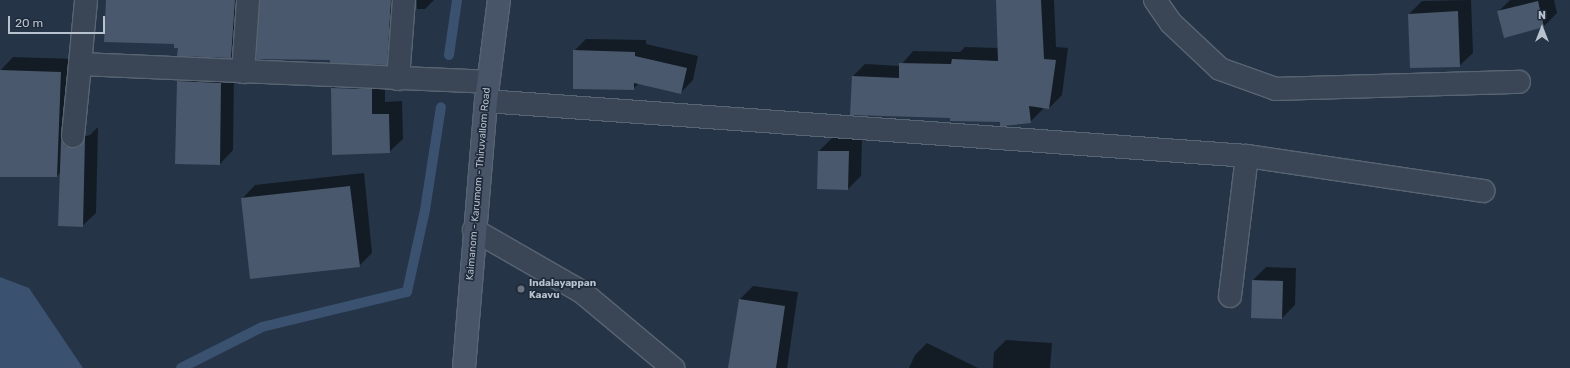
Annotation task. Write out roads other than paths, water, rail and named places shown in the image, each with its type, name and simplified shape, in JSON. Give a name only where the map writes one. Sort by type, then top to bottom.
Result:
[{"type":"main road","name":"Kaimanom - Karumom - Thiruvallom Road","points":[[464,368],[474,230],[487,91],[499,0]]},
{"type":"street","points":[[73,136],[86,0]]},
{"type":"street","points":[[243,72],[248,0]]},
{"type":"street","points":[[398,79],[404,0]]},
{"type":"street","points":[[1155,0],[1171,23],[1220,69],[1276,89],[1519,82]]},
{"type":"street","points":[[80,64],[398,79],[487,91],[1247,156],[1483,191]]},
{"type":"street","points":[[1230,296],[1247,156]]},
{"type":"street","points":[[474,230],[582,292],[673,368]]},
{"type":"water","points":[[0,277],[29,288],[83,368],[0,368]]},
{"type":"waterway","points":[[449,55],[457,0]]},
{"type":"waterway","points":[[181,368],[262,327],[407,292],[425,210],[441,107]]},
{"type":"place","name":"Indalayappan Kaavu","points":[[521,289]]}]
